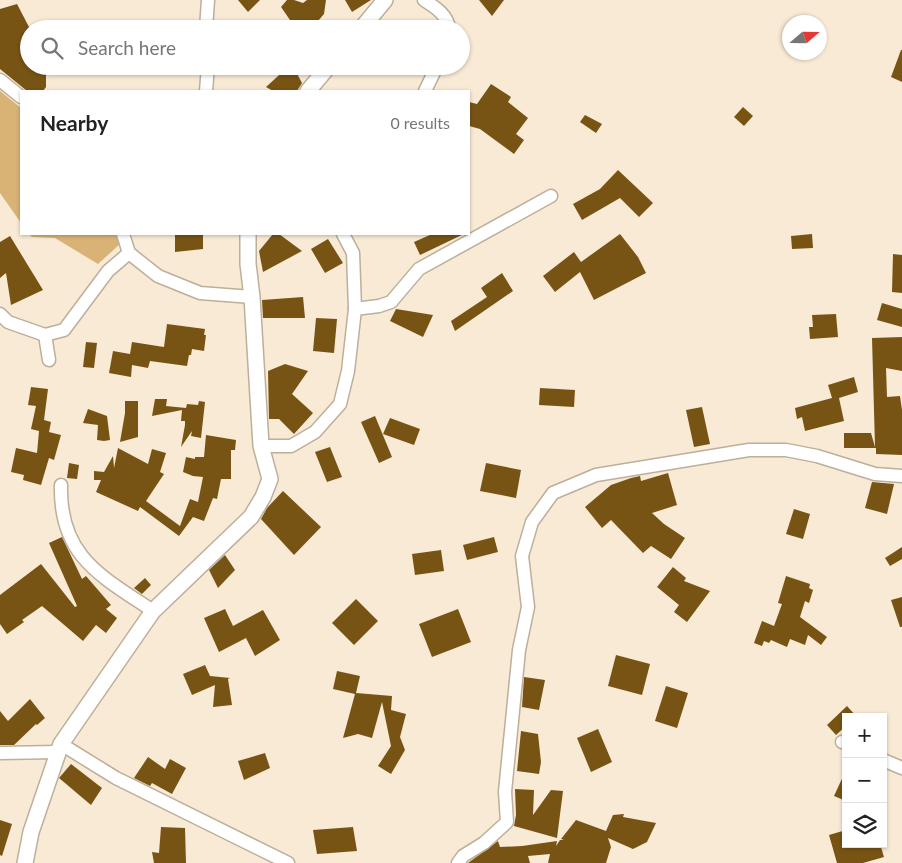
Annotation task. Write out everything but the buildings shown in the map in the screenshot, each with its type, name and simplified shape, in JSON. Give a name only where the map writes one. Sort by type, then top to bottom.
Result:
[{"type":"street","points":[[207,20],[208,0]]},
{"type":"street","points":[[368,20],[385,0]]},
{"type":"street","points":[[424,0],[441,12],[446,20]]},
{"type":"street","points":[[206,90],[207,75]]},
{"type":"street","points":[[309,90],[321,75]]},
{"type":"street","points":[[425,90],[432,75]]},
{"type":"street","points":[[0,80],[20,96]]},
{"type":"street","points":[[354,309],[379,306],[391,302],[419,269],[551,196]]},
{"type":"street","points":[[123,235],[129,253],[158,276],[200,293],[252,297]]},
{"type":"street","points":[[25,863],[31,832],[60,748],[152,611],[251,517],[263,497],[270,479],[261,446],[252,297],[248,264],[248,235]]},
{"type":"street","points":[[261,446],[291,446],[315,432],[340,404],[348,371],[354,309],[353,252],[344,235]]},
{"type":"street","points":[[0,314],[8,322],[45,335],[64,330],[108,271],[129,253]]},
{"type":"street","points":[[45,335],[49,360]]},
{"type":"street","points":[[458,863],[462,856],[484,843],[507,822],[505,792],[519,650],[528,607],[522,556],[532,522],[553,493],[596,475],[749,450],[786,450],[817,456],[875,474],[902,476]]},
{"type":"street","points":[[61,486],[60,502],[63,519],[70,540],[84,560],[110,583],[152,611]]},
{"type":"street","points":[[0,753],[60,748],[116,778],[288,863]]},
{"type":"street","points":[[887,762],[902,768]]},
{"type":"shaded area","points":[[0,91],[20,107],[20,222],[0,193]]},
{"type":"shaded area","points":[[30,235],[118,235],[121,243],[98,264],[55,238],[32,237]]}]
